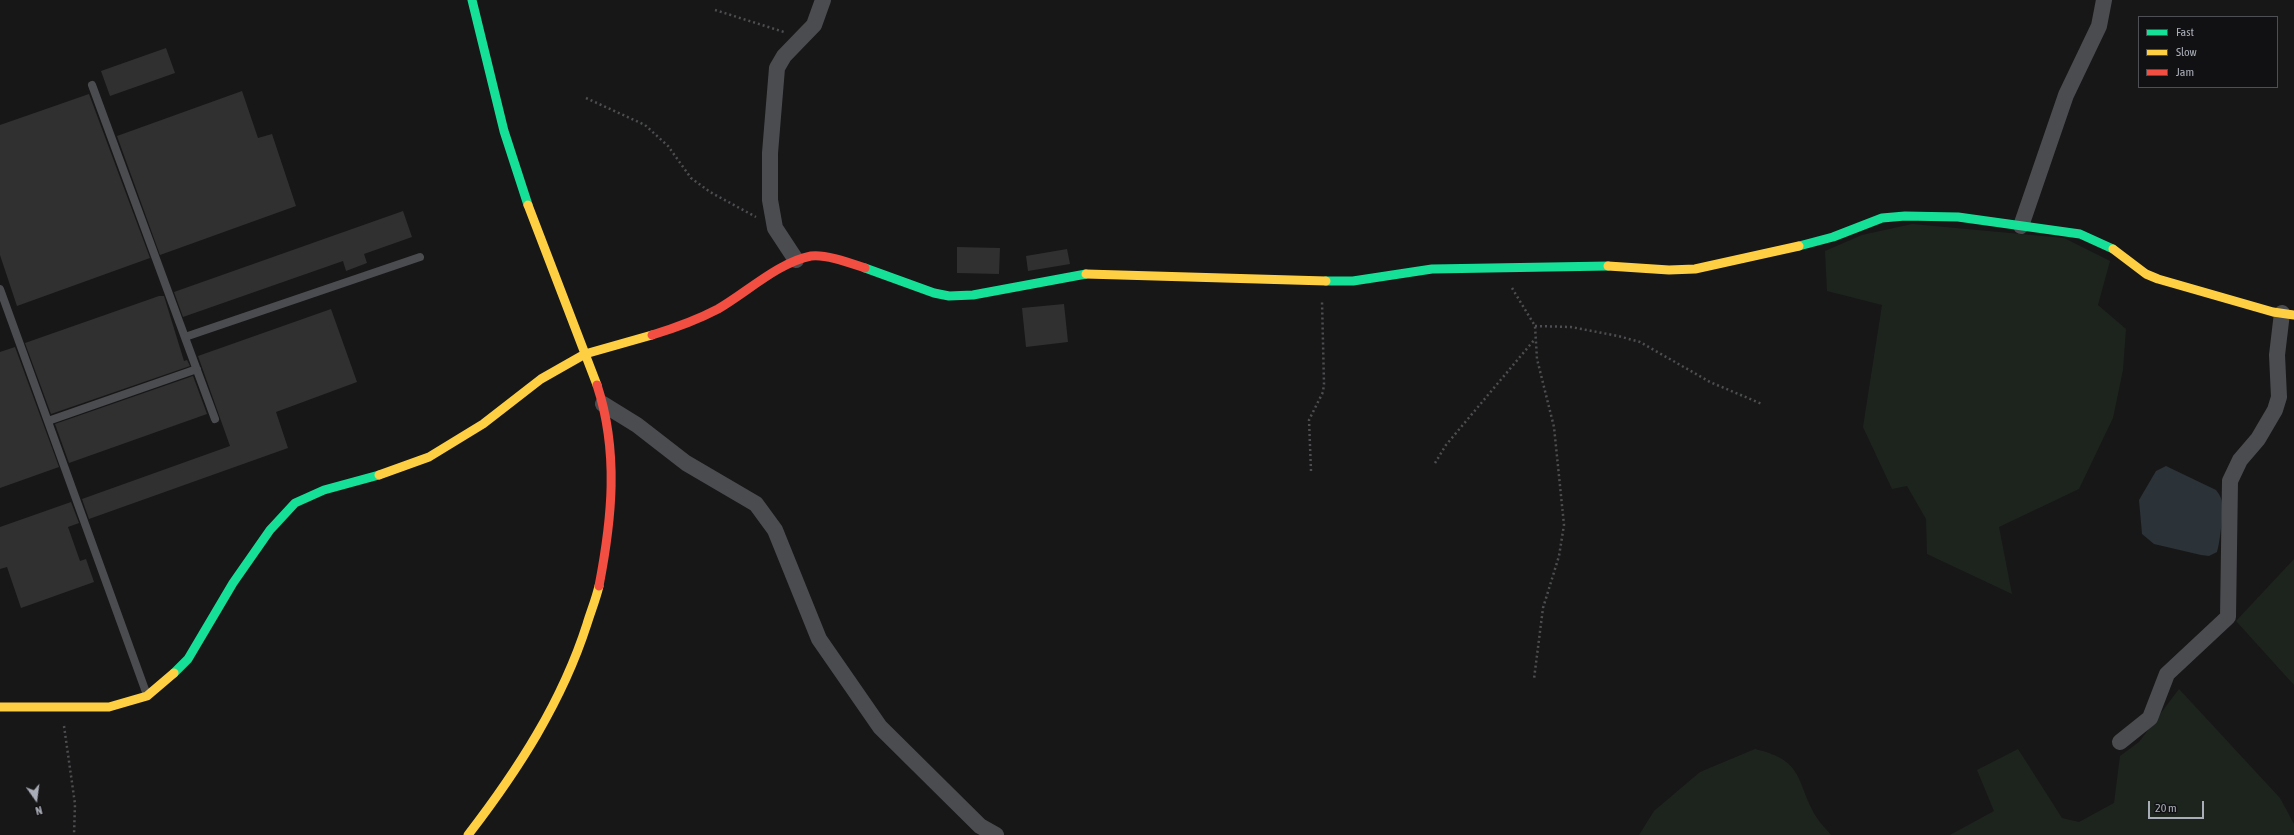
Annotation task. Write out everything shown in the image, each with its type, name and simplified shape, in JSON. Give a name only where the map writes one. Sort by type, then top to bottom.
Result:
[{"type":"street","points":[[468,835],[517,767],[546,717],[576,656],[594,605],[609,548],[613,496],[611,455],[602,404],[585,354],[512,158],[472,0]]},
{"type":"street","points":[[796,260],[775,228],[770,200],[770,153],[777,68],[784,56],[814,25],[823,0]]},
{"type":"street","points":[[2021,226],[2066,95],[2099,26],[2104,0]]},
{"type":"street","points":[[0,707],[109,707],[147,696],[160,687],[193,652],[233,583],[270,530],[295,504],[324,490],[384,474],[429,457],[483,424],[541,379],[585,354],[630,343],[688,323],[717,309],[796,260],[812,256],[843,260],[934,293],[949,296],[973,294],[1093,273],[1213,279],[1353,281],[1432,269],[1608,266],[1669,270],[1695,268],[1775,252],[1833,237],[1882,218],[1905,216],[1958,217],[2080,234],[2115,250],[2146,274],[2158,279],[2288,314],[2276,355],[2279,397],[2275,410],[2258,439],[2240,460],[2230,481],[2228,617],[2167,674],[2150,718],[2120,742]]},
{"type":"street","points":[[602,404],[637,425],[686,463],[756,504],[775,530],[819,638],[880,727],[980,826],[996,835]]},
{"type":"lane","points":[[92,85],[215,419]]},
{"type":"lane","points":[[185,337],[420,257]]},
{"type":"lane","points":[[0,290],[147,696]]},
{"type":"lane","points":[[48,421],[197,369]]},
{"type":"path","points":[[716,10],[802,37]]},
{"type":"path","points":[[586,98],[645,125],[668,146],[691,178],[710,192],[775,228]]},
{"type":"path","points":[[1499,268],[1535,326],[1537,359],[1554,427],[1564,525],[1559,556],[1543,608],[1534,679]]},
{"type":"path","points":[[1311,470],[1309,420],[1323,392],[1324,384],[1321,280]]},
{"type":"path","points":[[1535,326],[1571,327],[1640,342],[1710,382],[1762,404]]},
{"type":"path","points":[[1435,463],[1446,445],[1536,339]]},
{"type":"path","points":[[61,707],[74,804],[74,835]]},
{"type":"shaded area","points":[[1912,224],[2064,238],[2110,261],[2098,305],[2126,329],[2123,370],[2113,418],[2079,489],[1999,527],[2012,594],[1927,554],[1926,519],[1907,486],[1892,489],[1863,427],[1882,305],[1827,291],[1825,251],[1862,235]]},
{"type":"shaded area","points":[[2166,466],[2216,490],[2221,498],[2222,515],[2217,552],[2209,556],[2201,555],[2154,544],[2142,534],[2139,500],[2156,471]]},
{"type":"shaded area","points":[[2294,559],[2294,685],[2236,621]]},
{"type":"shaded area","points":[[2179,689],[2280,798],[2294,824],[2294,835],[1950,835],[1994,811],[1977,770],[2018,749],[2062,818],[2079,822],[2114,803],[2120,756],[2139,742]]},
{"type":"shaded area","points":[[1755,749],[1783,760],[1791,767],[1797,774],[1817,818],[1831,835],[1639,835],[1654,811],[1700,772]]},
{"type":"building","points":[[166,48],[175,73],[110,96],[101,71]]},
{"type":"building","points":[[242,91],[258,138],[272,134],[296,206],[160,255],[117,136]]},
{"type":"building","points":[[89,94],[150,258],[17,306],[0,255],[0,125]]},
{"type":"building","points":[[403,211],[412,237],[364,254],[367,263],[346,271],[343,261],[183,317],[174,292]]},
{"type":"building","points":[[957,247],[1000,248],[999,274],[957,273]]},
{"type":"building","points":[[1067,249],[1070,264],[1028,271],[1026,256]]},
{"type":"building","points":[[159,296],[164,296],[184,361],[187,360],[190,366],[51,414],[25,343]]},
{"type":"building","points":[[1064,304],[1068,342],[1026,347],[1022,308]]},
{"type":"building","points":[[331,309],[357,382],[276,412],[288,448],[89,519],[82,499],[230,446],[198,356]]},
{"type":"building","points":[[15,347],[59,467],[0,488],[0,352]]},
{"type":"building","points":[[193,376],[207,414],[69,463],[55,424]]},
{"type":"building","points":[[71,502],[79,523],[68,527],[80,561],[86,559],[94,582],[21,608],[7,567],[0,569],[0,527]]},
{"type":"traffic: fast","points":[[472,0],[504,131],[528,205]]},
{"type":"traffic: fast","points":[[1799,246],[1833,237],[1882,218],[1905,216],[1958,217],[2080,234],[2113,249]]},
{"type":"traffic: fast","points":[[1326,281],[1353,281],[1432,269],[1608,266]]},
{"type":"traffic: fast","points":[[865,268],[934,293],[949,296],[973,295],[1086,274]]},
{"type":"traffic: fast","points":[[174,673],[188,659],[233,583],[270,530],[295,503],[324,490],[379,475]]},
{"type":"traffic: slow","points":[[528,205],[597,385]]},
{"type":"traffic: slow","points":[[1608,266],[1669,270],[1695,269],[1799,246]]},
{"type":"traffic: slow","points":[[2113,249],[2146,274],[2158,279],[2273,312],[2294,315]]},
{"type":"traffic: slow","points":[[1086,274],[1326,281]]},
{"type":"traffic: slow","points":[[379,475],[429,457],[483,424],[541,379],[585,354],[652,335]]},
{"type":"traffic: slow","points":[[468,835],[504,786],[552,708],[577,653],[599,586]]},
{"type":"traffic: slow","points":[[0,707],[109,707],[147,696],[174,673]]},
{"type":"traffic: jam","points":[[652,335],[686,324],[718,309],[775,271],[799,259],[811,256],[824,256],[865,268]]},
{"type":"traffic: jam","points":[[597,385],[604,410],[611,460],[610,511],[604,561],[599,586]]}]
